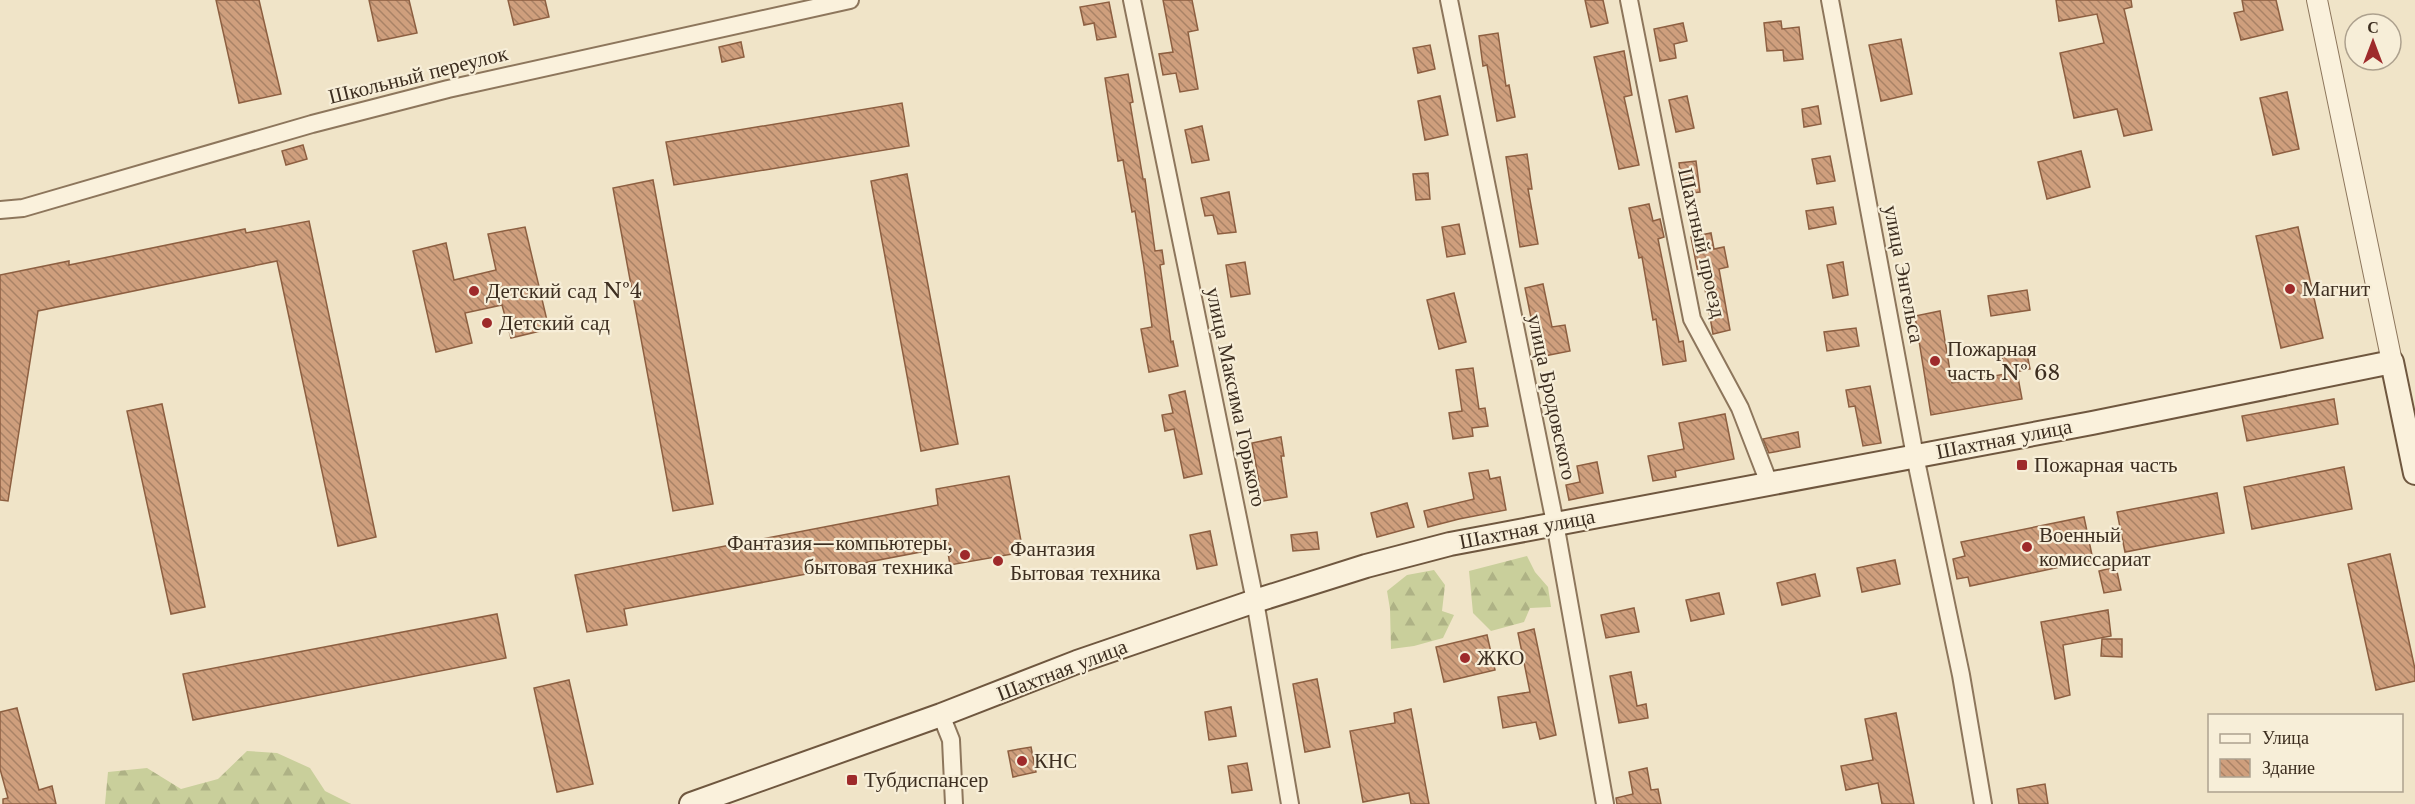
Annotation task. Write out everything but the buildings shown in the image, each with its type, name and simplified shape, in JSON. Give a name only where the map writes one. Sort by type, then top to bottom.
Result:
[{"type":"main road","name":"Шахтная улица","points":[[691,804],[941,715],[1077,663],[1255,601],[1366,566],[1440,547],[1555,523],[1915,456],[2392,362]]},
{"type":"main road","points":[[2392,362],[2415,473]]},
{"type":"street","name":"Школьный переулок","points":[[0,210],[23,208],[312,124],[448,89],[850,0]]},
{"type":"street","name":"улица Максима Горького","points":[[1132,0],[1255,601],[1290,804]]},
{"type":"street","name":"улица Бродовского","points":[[1449,0],[1555,523],[1605,804]]},
{"type":"street","name":"Шахтный проезд","points":[[1629,0],[1692,319],[1740,408],[1769,483]]},
{"type":"street","name":"улица Энгельса","points":[[1830,0],[1915,456],[1961,675],[1983,804]]},
{"type":"street","points":[[2317,0],[2392,362]]},
{"type":"street","points":[[941,715],[951,740],[954,804]]},
{"type":"green space","points":[[1527,556],[1535,572],[1548,587],[1551,607],[1530,608],[1524,622],[1491,631],[1473,613],[1469,571]]},
{"type":"green space","points":[[1434,570],[1445,585],[1442,611],[1454,615],[1443,638],[1414,646],[1391,649],[1387,591],[1407,575]]},
{"type":"green space","points":[[247,751],[277,753],[310,768],[325,791],[351,804],[105,804],[108,772],[147,768],[181,789],[218,779]]},
{"type":"place","name":"Магнит","points":[[2290,289]]},
{"type":"place","name":"Детский сад №4","points":[[474,291]]},
{"type":"place","name":"Детский сад","points":[[487,323]]},
{"type":"place","name":"Пожарная часть № 68","points":[[1935,361]]},
{"type":"place","name":"Пожарная часть","points":[[2022,465]]},
{"type":"place","name":"Военный комиссариат","points":[[2027,547]]},
{"type":"place","name":"Фантазия—компьютеры, бытовая техника","points":[[965,555]]},
{"type":"place","name":"Фантазия Бытовая техника","points":[[998,561]]},
{"type":"place","name":"ЖКО","points":[[1465,658]]},
{"type":"place","name":"КНС","points":[[1022,761]]},
{"type":"place","name":"Тубдиспансер","points":[[852,780]]}]
